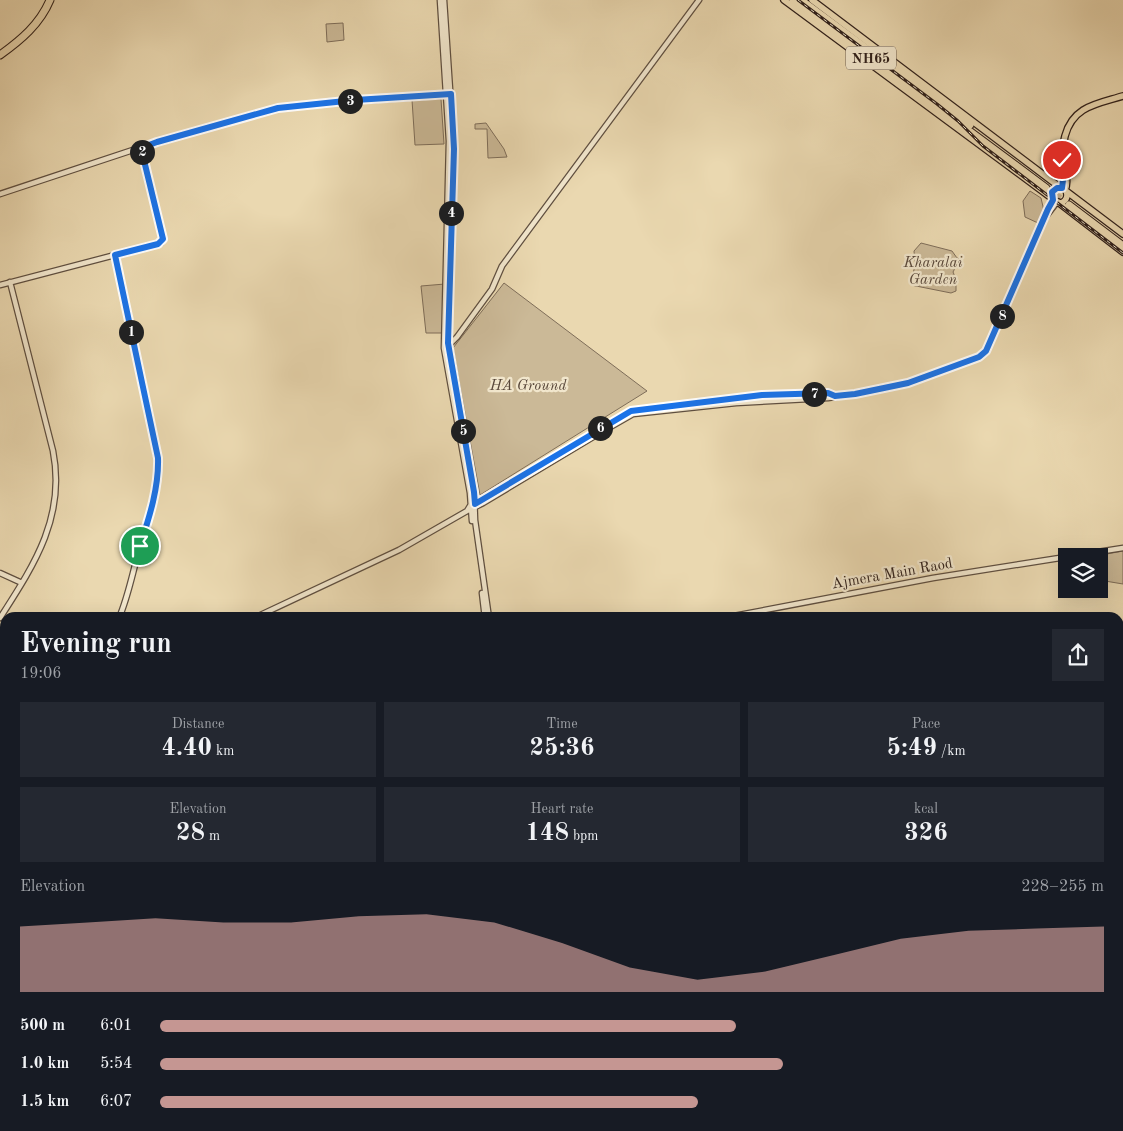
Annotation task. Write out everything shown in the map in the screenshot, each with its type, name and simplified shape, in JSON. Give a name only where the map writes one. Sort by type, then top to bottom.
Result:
[{"type":"highway","points":[[0,49],[14,39],[30,23],[45,0]]},
{"type":"highway","points":[[0,55],[34,26],[50,0]]},
{"type":"highway","name":"NH65","points":[[793,0],[949,116],[1048,186],[802,0]]},
{"type":"highway","points":[[946,107],[962,113]]},
{"type":"highway","points":[[949,116],[964,134]]},
{"type":"highway","points":[[1123,240],[1070,203],[1123,246]]},
{"type":"main road","points":[[784,0],[1123,252]]},
{"type":"main road","points":[[812,0],[1123,234]]},
{"type":"main road","points":[[1055,201],[1062,202],[1066,200],[1067,196],[1064,189],[1062,152],[1071,121],[1082,110],[1123,96]]},
{"type":"main road","points":[[1055,201],[1052,195],[1053,191],[1057,188],[1064,189]]},
{"type":"street","points":[[440,0],[454,149],[446,346],[474,492],[471,508],[486,612]]},
{"type":"street","points":[[444,0],[449,95]]},
{"type":"street","points":[[446,346],[457,337],[492,289],[502,266],[699,0]]},
{"type":"street","points":[[0,194],[157,142],[278,108],[449,95]]},
{"type":"street","points":[[0,285],[158,244],[163,239],[141,148]]},
{"type":"street","points":[[267,612],[399,550],[631,411],[762,395],[828,393],[835,396],[855,394],[914,381],[982,356],[987,350],[1045,218],[1055,201]]},
{"type":"street","points":[[115,255],[158,465],[151,512],[121,612]]},
{"type":"street","points":[[4,612],[41,549],[54,508],[56,474],[53,451],[10,282]]},
{"type":"street","points":[[1108,550],[1123,548]]},
{"type":"street","name":"Ajmera Main Raod","points":[[754,612],[933,578],[1058,558]]},
{"type":"street","points":[[0,573],[22,583]]},
{"type":"green space","points":[[343,23],[344,40],[327,42],[326,24]]},
{"type":"green space","points":[[441,99],[444,144],[415,145],[412,100]]},
{"type":"green space","points":[[486,123],[504,149],[507,157],[488,158],[487,129],[475,129],[475,124]]},
{"type":"green space","points":[[1030,191],[1041,198],[1044,211],[1038,223],[1025,217],[1023,201]]},
{"type":"green space","name":"Kharalai Garden","points":[[921,243],[952,251],[960,259],[953,272],[956,279],[956,291],[951,293],[911,285],[915,264],[914,251]]},
{"type":"green space","name":"HA Ground","points":[[504,283],[647,391],[480,495],[453,348]]},
{"type":"green space","points":[[445,284],[443,333],[426,333],[421,286]]},
{"type":"green space","points":[[1123,551],[1123,584],[1108,582],[1108,554]]},
{"type":"tunnel","points":[[1046,188],[1069,205]]},
{"type":"railway","points":[[798,0],[937,104],[958,121],[983,146],[1123,253]]},
{"type":"route","points":[[140,546],[151,512],[158,458],[115,255],[158,244],[163,239],[141,148],[278,108],[355,100],[423,98],[451,94],[454,149],[448,343],[475,504],[631,411],[762,395],[828,393],[835,396],[855,394],[914,381],[979,357],[986,351],[1012,295],[1053,200],[1052,192],[1057,188],[1062,188],[1064,172],[1062,160]]}]
